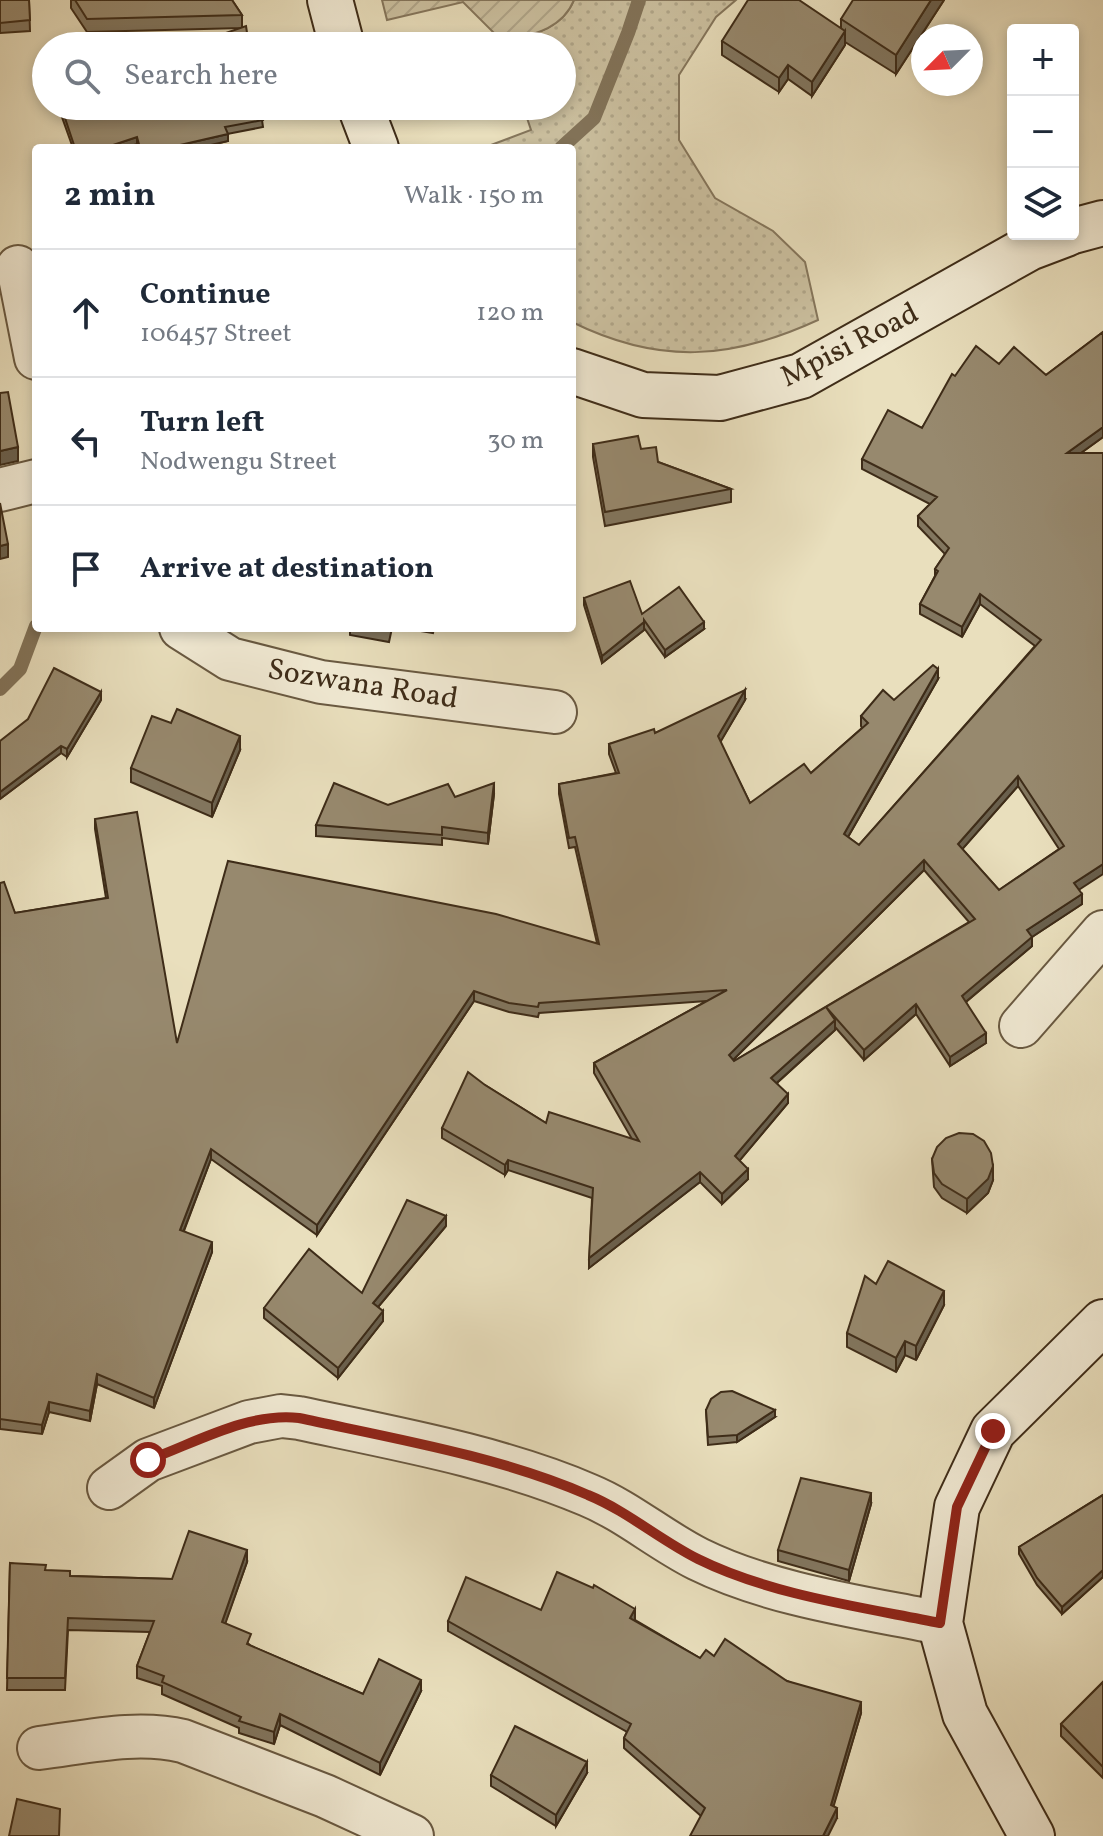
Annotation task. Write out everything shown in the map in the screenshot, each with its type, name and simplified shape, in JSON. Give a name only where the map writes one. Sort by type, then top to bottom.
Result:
[{"type":"street","points":[[330,0],[338,32]]},
{"type":"street","points":[[365,120],[374,144]]},
{"type":"street","points":[[1079,229],[1103,223]]},
{"type":"street","name":"Mpisi Road","points":[[576,372],[643,395],[720,398],[801,376],[1029,248],[1050,240]]},
{"type":"street","points":[[18,266],[32,338]]},
{"type":"street","points":[[0,490],[32,482]]},
{"type":"street","name":"Sozwana Road","points":[[187,632],[230,659],[321,682],[555,712]]},
{"type":"street","points":[[1021,1026],[1103,932]]},
{"type":"street","points":[[1032,1836],[965,1714],[940,1623],[957,1507],[993,1431],[1103,1322]]},
{"type":"street","points":[[109,1488],[148,1460],[249,1422],[281,1416],[299,1418],[510,1468],[589,1495],[699,1560],[737,1574],[807,1596],[940,1623]]},
{"type":"street","points":[[39,1748],[131,1736],[172,1738],[325,1796],[412,1836]]},
{"type":"shaded area","points":[[382,0],[574,0],[562,18],[540,32],[493,32],[463,2],[387,20]]},
{"type":"shaded area","points":[[574,0],[736,0],[716,17],[679,75],[679,140],[715,198],[773,231],[805,262],[818,320],[755,343],[725,350],[695,352],[665,351],[635,345],[576,324],[576,144],[494,144],[531,130],[528,120],[576,120],[576,32],[540,32],[554,25]]},
{"type":"building","points":[[0,0],[29,0],[30,20],[0,23]]},
{"type":"building","points":[[75,0],[232,0],[242,15],[87,19]]},
{"type":"building","points":[[748,0],[799,0],[845,31],[812,82],[788,65],[779,78],[722,41]]},
{"type":"building","points":[[853,0],[931,0],[916,24],[911,24],[911,31],[896,55],[841,19]]},
{"type":"building","points":[[246,26],[247,32],[229,32]]},
{"type":"building","points":[[66,120],[263,120],[225,127],[228,134],[184,144],[139,144],[137,137],[116,144],[74,144]]},
{"type":"building","points":[[1103,332],[1103,427],[1067,453],[1103,453],[1103,864],[1074,883],[1082,894],[1027,930],[1032,937],[962,996],[986,1033],[950,1057],[916,1004],[864,1050],[826,1007],[835,1020],[771,1078],[788,1094],[735,1156],[748,1169],[722,1194],[700,1172],[589,1258],[593,1188],[508,1160],[505,1165],[442,1128],[468,1072],[546,1123],[549,1112],[639,1141],[594,1063],[727,990],[539,1003],[538,1007],[509,1003],[474,991],[317,1225],[211,1149],[180,1230],[212,1242],[154,1398],[97,1374],[90,1411],[49,1402],[42,1425],[0,1419],[0,883],[4,882],[15,913],[108,898],[95,819],[137,812],[177,1043],[228,861],[496,914],[599,944],[575,837],[569,838],[559,784],[619,773],[609,744],[654,729],[655,733],[745,690],[718,736],[750,803],[804,764],[811,773],[868,723],[861,716],[883,690],[894,700],[933,665],[938,669],[844,834],[859,845],[1041,640],[980,594],[962,627],[920,604],[938,571],[935,569],[949,548],[918,516],[937,497],[862,459],[888,410],[922,428],[952,374],[955,376],[976,346],[999,364],[1014,347],[1046,375]],"holes":[[[1018,776],[1064,846],[999,890],[958,844]],[[924,860],[975,919],[734,1061],[729,1055]]]},
{"type":"building","points":[[8,392],[18,447],[0,451],[0,393]]},
{"type":"building","points":[[638,436],[641,449],[656,447],[658,462],[731,489],[605,512],[593,444]]},
{"type":"building","points":[[0,503],[8,544],[0,546]]},
{"type":"building","points":[[630,581],[642,614],[679,587],[704,622],[665,650],[644,620],[602,656],[584,598]]},
{"type":"building","points":[[54,668],[101,692],[67,749],[61,746],[0,792],[0,741],[28,719]]},
{"type":"building","points":[[177,709],[240,736],[212,803],[131,768],[152,716],[171,723]]},
{"type":"building","points":[[334,783],[388,805],[448,784],[455,797],[494,783],[488,833],[442,827],[442,835],[316,825]]},
{"type":"building","points":[[959,1133],[973,1134],[984,1141],[991,1153],[993,1166],[988,1179],[967,1199],[942,1184],[934,1173],[932,1159],[937,1147],[946,1138]]},
{"type":"building","points":[[407,1200],[446,1216],[373,1303],[383,1311],[338,1368],[264,1308],[309,1249],[362,1293]]},
{"type":"building","points":[[888,1261],[944,1291],[916,1346],[905,1341],[896,1358],[847,1333],[865,1276],[876,1284]]},
{"type":"building","points":[[732,1391],[775,1410],[737,1435],[708,1437],[706,1410],[711,1399],[721,1392]]},
{"type":"building","points":[[801,1478],[871,1493],[849,1570],[778,1550]]},
{"type":"building","points":[[1103,1495],[1103,1570],[1062,1607],[1037,1578],[1019,1547]]},
{"type":"building","points":[[189,1531],[247,1550],[222,1622],[251,1634],[247,1644],[363,1694],[379,1659],[421,1680],[380,1763],[280,1714],[274,1732],[239,1721],[241,1717],[162,1682],[164,1676],[137,1666],[154,1621],[68,1618],[65,1678],[7,1678],[10,1563],[46,1565],[45,1570],[70,1571],[70,1576],[172,1579]]},
{"type":"building","points":[[557,1572],[593,1588],[594,1585],[635,1609],[630,1618],[700,1658],[706,1650],[714,1656],[725,1639],[787,1681],[861,1702],[831,1805],[837,1808],[823,1836],[690,1836],[705,1808],[624,1738],[631,1724],[448,1621],[466,1577],[541,1610]]},
{"type":"building","points":[[1103,1682],[1103,1767],[1061,1724]]},
{"type":"building","points":[[515,1726],[587,1762],[556,1815],[491,1775]]},
{"type":"building","points":[[17,1799],[60,1809],[59,1836],[9,1836]]},
{"type":"waterway","points":[[565,144],[594,118],[639,0]]},
{"type":"waterway","points":[[0,689],[20,669],[34,632]]},
{"type":"route","points":[[148,1460],[249,1422],[281,1416],[299,1418],[510,1468],[589,1495],[699,1560],[737,1574],[807,1596],[940,1623],[957,1507],[993,1431]]}]
